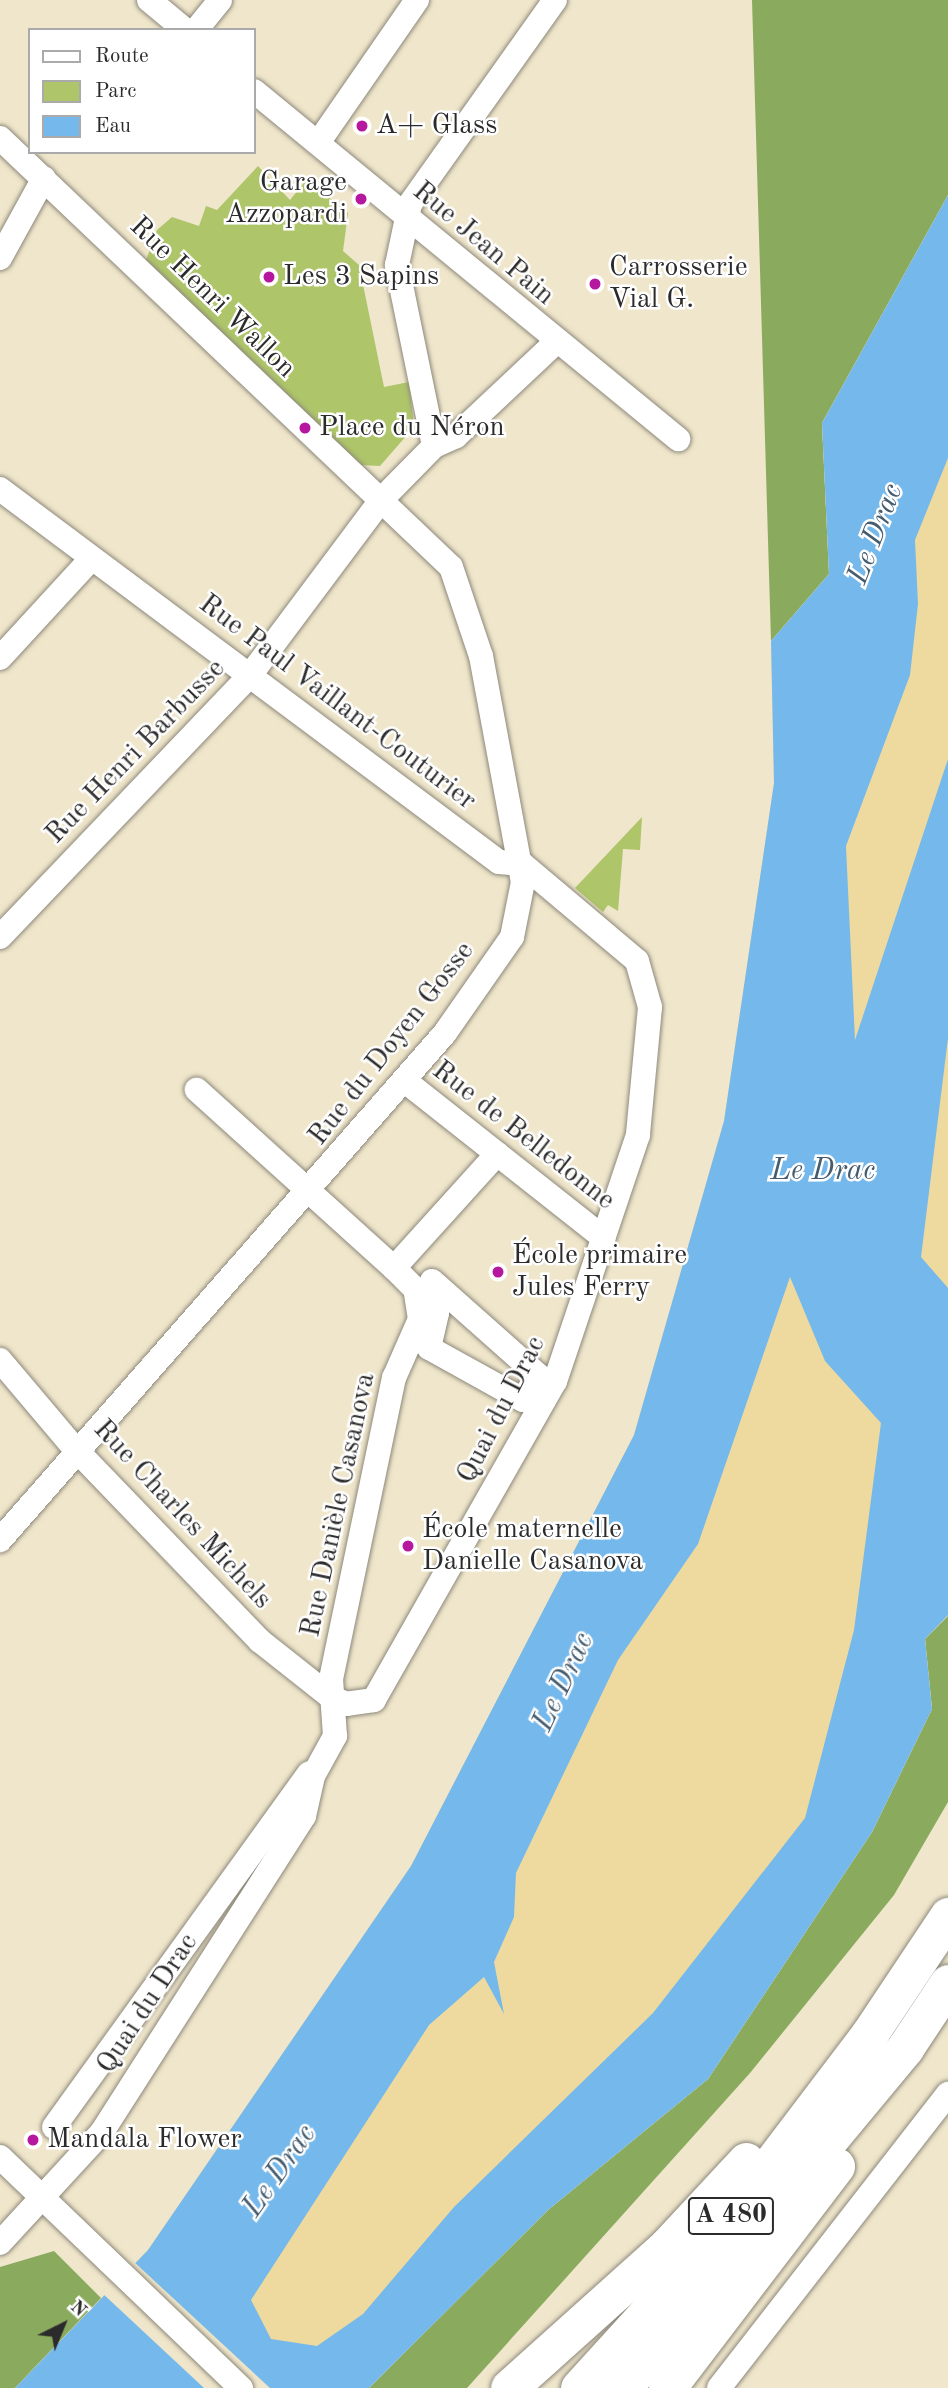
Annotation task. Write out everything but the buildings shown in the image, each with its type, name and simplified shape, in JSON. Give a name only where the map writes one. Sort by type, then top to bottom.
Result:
[{"type":"highway","name":"A 480","points":[[579,2388],[710,2244],[870,2033],[948,1916]]},
{"type":"highway","name":"A 480","points":[[622,2388],[905,2048],[948,1983]]},
{"type":"highway","points":[[509,2388],[667,2246],[805,2090],[870,2033]]},
{"type":"highway","points":[[667,2388],[848,2149],[905,2048]]},
{"type":"street","points":[[149,0],[183,28]]},
{"type":"street","points":[[199,28],[220,0]]},
{"type":"street","points":[[318,143],[417,0]]},
{"type":"street","points":[[434,446],[397,265],[410,224],[410,204],[555,0]]},
{"type":"street","name":"Rue Jean Pain","points":[[256,93],[410,224],[678,439]]},
{"type":"street","name":"Rue Henri Wallon","points":[[0,138],[382,500]]},
{"type":"street","points":[[0,258],[44,178]]},
{"type":"street","points":[[382,500],[434,446],[456,436],[555,342]]},
{"type":"street","name":"Rue Paul Vaillant-Couturier","points":[[0,489],[499,862],[522,864],[637,961]]},
{"type":"street","name":"Rue Henri Barbusse","points":[[0,937],[251,674],[382,500]]},
{"type":"street","name":"Rue du Doyen Gosse","points":[[0,1540],[65,1470],[76,1450],[309,1192],[405,1081],[512,937],[522,864],[463,589],[451,567],[382,500]]},
{"type":"street","points":[[0,658],[91,559]]},
{"type":"street","name":"Quai du Drac","points":[[0,2243],[46,2197],[102,2132],[304,1816],[313,1776],[335,1736],[332,1698],[347,1704],[373,1700],[409,1642],[555,1381],[638,1135],[650,1007],[637,961]]},
{"type":"street","name":"Rue de Belledonne","points":[[405,1081],[604,1238]]},
{"type":"street","points":[[197,1090],[394,1268],[497,1154]]},
{"type":"street","name":"Rue Danièle Casanova","points":[[332,1698],[394,1378],[418,1331],[422,1311],[415,1289],[394,1268]]},
{"type":"street","points":[[428,1283],[461,1311],[538,1376],[523,1400],[429,1348],[437,1313],[428,1283]]},
{"type":"street","name":"Rue Charles Michels","points":[[0,1360],[76,1450],[260,1640],[332,1698]]},
{"type":"street","name":"Quai du Drac","points":[[54,2127],[84,2094],[257,1841],[308,1773],[313,1776]]},
{"type":"street","points":[[719,2388],[948,2094]]},
{"type":"street","points":[[0,2157],[46,2197],[70,2230],[241,2388]]},
{"type":"green space","points":[[752,0],[948,0],[948,195],[822,423],[829,574],[771,641]]},
{"type":"green space","points":[[258,166],[290,200],[307,179],[348,213],[343,251],[359,265],[384,387],[409,382],[414,427],[380,466],[360,465],[146,260],[157,230],[172,217],[199,226],[206,206],[217,210]]},
{"type":"green space","points":[[642,817],[640,850],[623,849],[618,911],[608,905],[603,912],[575,888]]},
{"type":"green space","points":[[948,1616],[948,1802],[894,1895],[750,2073],[467,2388],[369,2388],[548,2210],[708,2079],[872,1832],[932,1709],[925,1639]]},
{"type":"green space","points":[[54,2251],[101,2298],[15,2388],[0,2388],[0,2267]]},
{"type":"sand","name":"Le Drac","points":[[948,195],[948,1615],[925,1639],[932,1709],[872,1832],[708,2079],[548,2210],[369,2388],[15,2388],[148,2250],[411,1866],[634,1435],[724,1121],[774,783],[771,641],[829,574],[822,423]]},
{"type":"water","name":"Le Drac","points":[[948,195],[948,458],[915,540],[918,604],[910,675],[846,846],[855,1040],[948,759],[948,1038],[921,1257],[948,1288],[948,1615],[925,1639],[932,1709],[872,1832],[708,2079],[548,2210],[369,2388],[15,2388],[148,2250],[411,1866],[634,1435],[724,1121],[774,783],[771,641],[829,574],[822,423]],"holes":[[[790,1277],[825,1361],[881,1423],[854,1630],[805,1818],[653,2013],[454,2207],[363,2314],[317,2346],[271,2339],[251,2300],[429,2025],[484,1977],[504,2014],[494,1962],[514,1917],[516,1873],[618,1660],[698,1544]]]},
{"type":"pier","points":[[133,2261],[270,2388],[204,2388],[101,2292]]},
{"type":"place","name":"A+ Glass","points":[[362,126]]},
{"type":"place","name":"Garage Azzopardi","points":[[361,199]]},
{"type":"place","name":"Les 3 Sapins","points":[[269,277]]},
{"type":"place","name":"Carrosserie Vial G.","points":[[595,284]]},
{"type":"place","name":"Place du Néron","points":[[305,428]]},
{"type":"place","name":"École primaire Jules Ferry","points":[[498,1272]]},
{"type":"place","name":"École maternelle Danielle Casanova","points":[[408,1546]]},
{"type":"place","name":"Mandala Flower","points":[[33,2140]]}]
